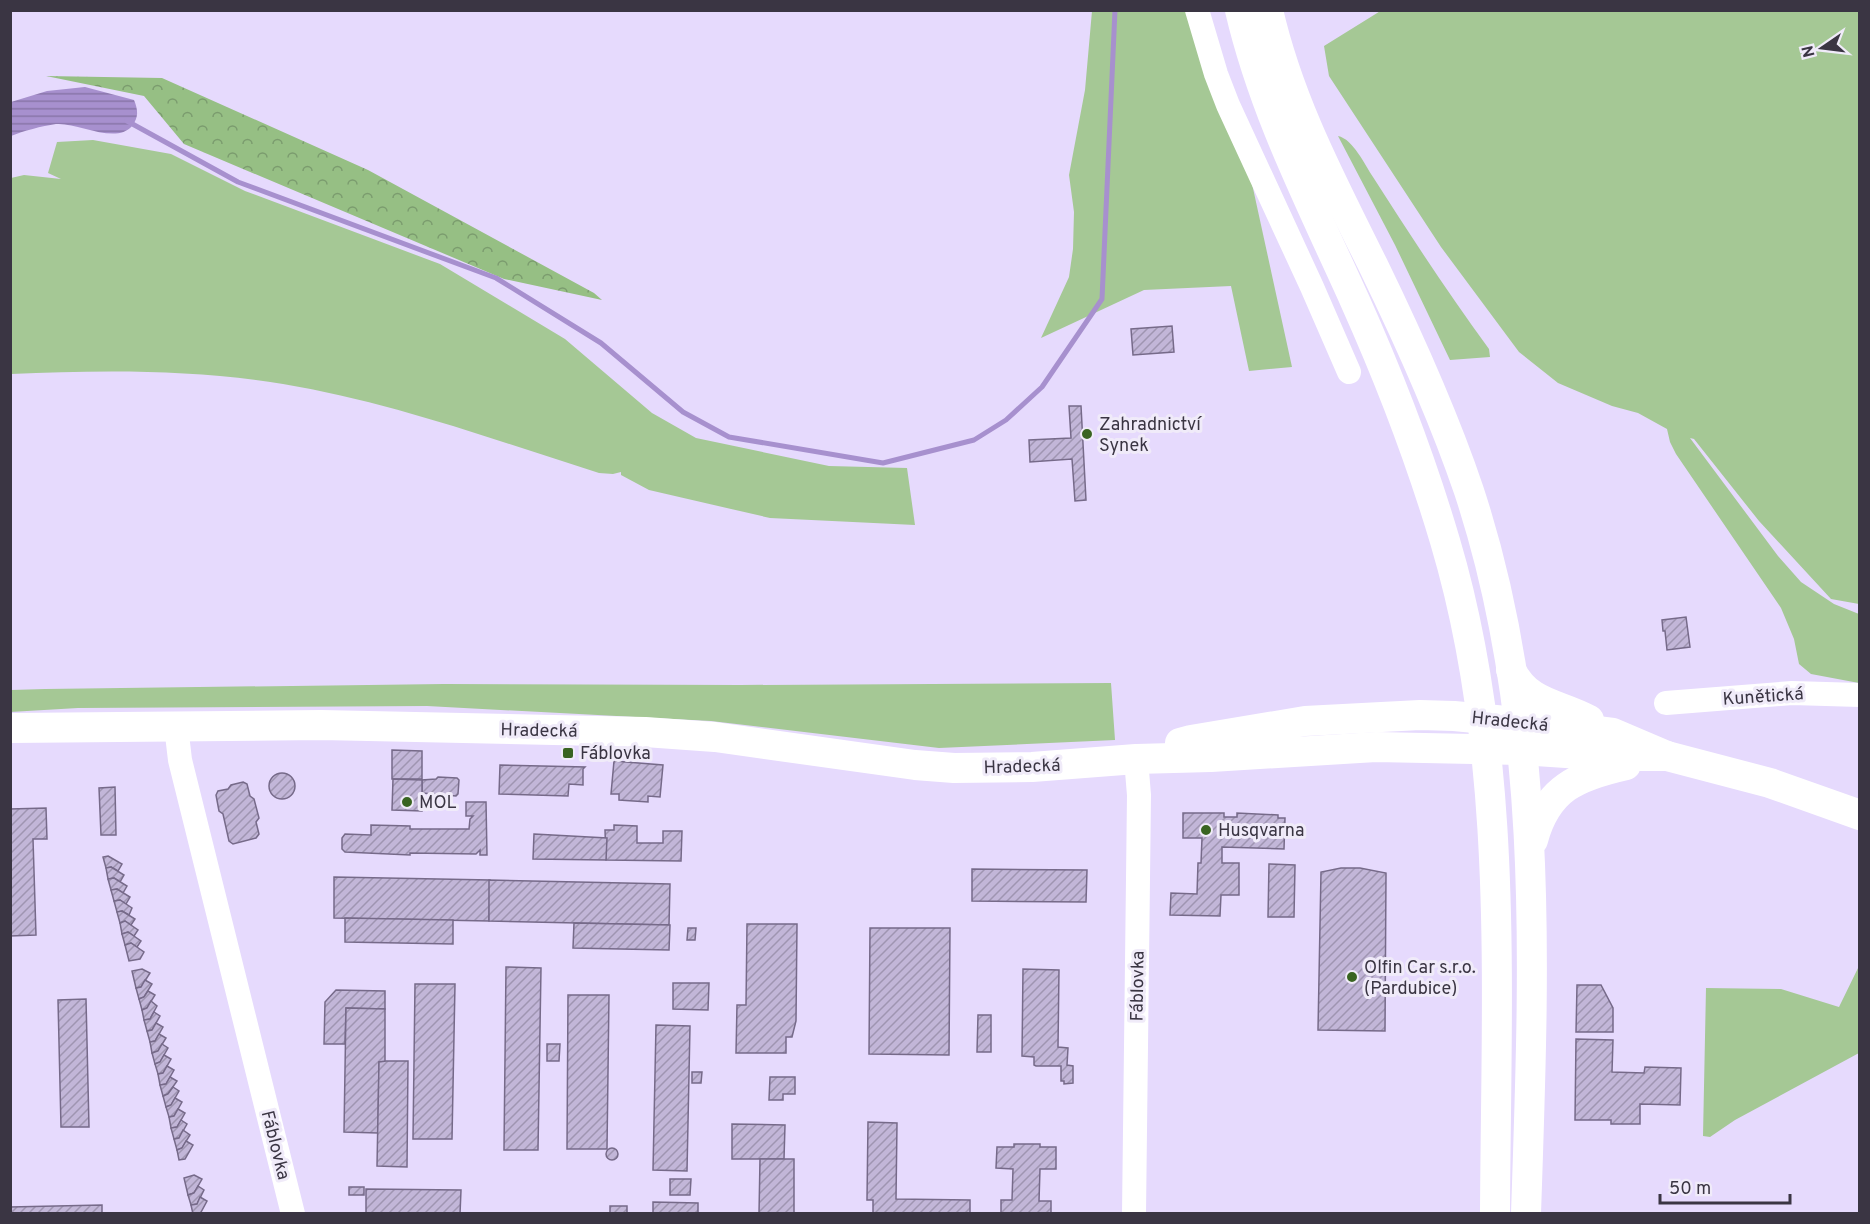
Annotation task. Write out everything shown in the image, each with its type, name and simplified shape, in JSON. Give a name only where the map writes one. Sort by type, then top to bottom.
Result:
[{"type":"main road","points":[[1240,10],[1257,74],[1272,117],[1375,348],[1426,483],[1465,615],[1482,718],[1494,826],[1496,884],[1495,1214]]},
{"type":"main road","points":[[1268,10],[1283,66],[1311,139],[1401,323],[1452,447],[1486,549],[1503,625],[1528,799],[1531,853],[1533,951],[1526,1214]]},
{"type":"main road","points":[[1511,670],[1522,687],[1537,699],[1586,718],[1613,733]]},
{"type":"main road","name":"Hradecká","points":[[1136,759],[1191,740],[1305,721],[1420,715],[1482,718],[1519,736],[1611,756],[1667,756]]},
{"type":"main road","name":"Hradecká","points":[[10,728],[321,725],[645,732],[715,737],[915,765],[954,768],[1032,767],[1136,759],[1376,747],[1486,749],[1519,736],[1613,733],[1667,756],[1770,783],[1860,815]]},
{"type":"main road","points":[[1531,853],[1535,832],[1543,813],[1570,784],[1592,773],[1667,756]]},
{"type":"street","points":[[1197,10],[1209,54],[1228,105],[1349,372]]},
{"type":"street","name":"Kunětická","points":[[1666,703],[1792,693],[1860,695]]},
{"type":"street","name":"Fáblovka","points":[[176,726],[180,760],[293,1214]]},
{"type":"street","name":"Fáblovka","points":[[1134,1214],[1139,795],[1136,759]]},
{"type":"green space","points":[[1382,10],[1859,11],[1859,604],[1831,599],[1759,521],[1694,439],[1690,438],[1778,556],[1801,582],[1834,604],[1859,614],[1859,683],[1811,674],[1799,664],[1794,639],[1781,608],[1676,454],[1667,429],[1638,413],[1612,406],[1558,383],[1519,352],[1441,247],[1329,76],[1324,46]]},
{"type":"green space","points":[[1092,11],[1205,11],[1244,147],[1292,367],[1249,371],[1231,286],[1144,290],[1041,338],[1069,277],[1073,249],[1074,212],[1069,175],[1085,90]]},
{"type":"green space","points":[[46,76],[162,78],[368,170],[594,293],[602,300],[504,279],[184,144],[144,96]]},
{"type":"green space","points":[[1338,136],[1349,142],[1358,153],[1430,264],[1489,349],[1490,357],[1450,360],[1395,245]]},
{"type":"green space","points":[[93,140],[171,154],[245,191],[440,264],[565,339],[652,413],[696,438],[829,466],[907,468],[915,525],[770,518],[649,490],[621,475],[621,472],[599,473],[403,411],[283,384],[181,373],[11,374],[11,178],[24,175],[61,179],[48,173],[57,142]]},
{"type":"green space","points":[[1111,683],[1115,740],[939,748],[711,721],[427,706],[78,708],[10,712],[11,690],[45,689],[444,684]]},
{"type":"green space","points":[[1859,966],[1859,1053],[1735,1120],[1710,1137],[1703,1136],[1706,988],[1781,989],[1839,1007]]},
{"type":"shaded area","points":[[85,87],[134,100],[137,113],[132,126],[125,131],[106,133],[56,124],[11,136],[11,102],[47,91]]},
{"type":"building","points":[[1172,326],[1174,352],[1133,355],[1131,329]]},
{"type":"building","points":[[1069,406],[1081,406],[1086,500],[1075,501],[1072,459],[1030,462],[1029,440],[1071,438]]},
{"type":"building","points":[[1686,617],[1690,647],[1667,650],[1662,620]]},
{"type":"building","points":[[392,750],[422,751],[422,779],[392,779]]},
{"type":"building","points":[[614,761],[663,765],[660,797],[648,796],[648,802],[619,800],[619,794],[611,794]]},
{"type":"building","points":[[500,765],[585,767],[583,785],[569,784],[568,796],[499,794]]},
{"type":"building","points":[[282,773],[291,777],[295,786],[291,795],[282,799],[273,795],[269,786],[273,777]]},
{"type":"building","points":[[438,777],[457,778],[459,780],[458,794],[456,796],[422,793],[422,780]]},
{"type":"building","name":"MOL","points":[[393,779],[422,780],[422,811],[392,810]]},
{"type":"building","points":[[243,782],[247,784],[250,796],[254,799],[259,818],[256,822],[259,834],[256,838],[233,844],[229,841],[216,795],[218,791]]},
{"type":"building","points":[[115,787],[116,835],[101,835],[99,788]]},
{"type":"building","points":[[466,802],[486,802],[487,855],[480,855],[480,850],[476,854],[410,853],[410,855],[345,852],[342,849],[342,838],[345,834],[371,835],[371,825],[410,826],[410,829],[469,829],[470,819],[473,816],[466,816]]},
{"type":"building","points":[[46,808],[47,839],[33,839],[36,935],[10,936],[10,809]]},
{"type":"building","points":[[1183,813],[1224,813],[1224,817],[1237,817],[1237,813],[1278,815],[1278,818],[1285,818],[1284,849],[1222,847],[1222,863],[1239,863],[1239,895],[1221,895],[1220,916],[1170,915],[1171,893],[1197,894],[1198,863],[1201,863],[1202,838],[1183,838]]},
{"type":"building","points":[[614,825],[637,826],[637,843],[663,843],[663,831],[682,831],[681,861],[606,860],[605,830],[614,830]]},
{"type":"building","points":[[534,834],[607,838],[606,860],[533,859]]},
{"type":"building","points":[[108,856],[122,864],[118,871],[111,867],[106,868],[103,857]]},
{"type":"building","points":[[1269,864],[1295,865],[1294,917],[1268,917]]},
{"type":"building","points":[[111,867],[124,875],[120,882],[114,878],[108,879],[106,868]]},
{"type":"building","name":"Olfin Car s.r.o. (Pardubice)","points":[[1341,868],[1360,868],[1386,873],[1385,1031],[1318,1030],[1321,872]]},
{"type":"building","points":[[972,869],[1087,870],[1086,902],[972,901]]},
{"type":"building","points":[[334,877],[490,880],[489,921],[334,918]]},
{"type":"building","points":[[114,878],[127,886],[123,893],[117,889],[111,890],[108,879]]},
{"type":"building","points":[[489,880],[670,884],[669,925],[489,921]]},
{"type":"building","points":[[117,889],[130,897],[126,904],[120,900],[114,901],[111,890]]},
{"type":"building","points":[[120,900],[132,908],[129,915],[122,911],[117,912],[114,901]]},
{"type":"building","points":[[122,911],[135,919],[131,925],[125,921],[120,923],[117,912]]},
{"type":"building","points":[[345,918],[453,920],[453,944],[345,942]]},
{"type":"building","points":[[125,921],[138,930],[134,936],[128,932],[122,934],[120,923]]},
{"type":"building","points":[[574,923],[670,925],[669,950],[573,948]]},
{"type":"building","points":[[747,924],[797,924],[796,1021],[792,1037],[786,1037],[786,1053],[736,1053],[737,1005],[746,1005]]},
{"type":"building","points":[[688,928],[696,928],[695,940],[687,940]]},
{"type":"building","points":[[870,928],[950,928],[949,1055],[869,1054]]},
{"type":"building","points":[[128,932],[141,941],[137,947],[131,943],[125,945],[122,934]]},
{"type":"building","points":[[131,943],[144,952],[140,959],[129,961],[125,945]]},
{"type":"building","points":[[506,967],[541,968],[538,1150],[504,1150]]},
{"type":"building","points":[[142,969],[150,973],[141,987],[136,988],[132,971]]},
{"type":"building","points":[[1023,969],[1059,970],[1058,1047],[1068,1048],[1067,1065],[1073,1066],[1073,1083],[1064,1084],[1064,1081],[1061,1081],[1061,1066],[1036,1066],[1034,1057],[1022,1056]]},
{"type":"building","points":[[145,980],[152,984],[144,997],[139,999],[136,988],[141,987]]},
{"type":"building","points":[[673,983],[709,983],[708,1010],[673,1009]]},
{"type":"building","points":[[415,984],[455,984],[452,1139],[413,1139]]},
{"type":"building","points":[[1577,985],[1601,985],[1613,1008],[1613,1032],[1576,1032]]},
{"type":"building","points":[[336,990],[385,991],[385,1009],[346,1008],[345,1044],[324,1044],[325,1002]]},
{"type":"building","points":[[148,991],[155,995],[147,1008],[142,1010],[139,999],[144,997]]},
{"type":"building","points":[[568,995],[609,995],[607,1149],[567,1149]]},
{"type":"building","points":[[86,999],[89,1127],[61,1127],[58,1000]]},
{"type":"building","points":[[151,1001],[157,1006],[150,1019],[144,1020],[142,1010],[147,1008]]},
{"type":"building","points":[[346,1008],[385,1009],[385,1062],[379,1062],[378,1133],[344,1132]]},
{"type":"building","points":[[154,1012],[160,1016],[152,1030],[147,1031],[144,1020],[150,1019]]},
{"type":"building","points":[[978,1015],[991,1015],[991,1052],[977,1052]]},
{"type":"building","points":[[156,1023],[163,1027],[155,1041],[150,1042],[147,1031],[152,1030]]},
{"type":"building","points":[[656,1025],[690,1026],[687,1171],[653,1170]]},
{"type":"building","points":[[159,1034],[166,1038],[158,1051],[152,1053],[150,1042],[155,1041]]},
{"type":"building","points":[[1576,1039],[1613,1040],[1612,1072],[1644,1073],[1645,1067],[1681,1068],[1680,1105],[1640,1104],[1640,1124],[1611,1124],[1611,1120],[1575,1120]]},
{"type":"building","points":[[162,1044],[168,1048],[160,1062],[155,1064],[152,1053],[158,1051]]},
{"type":"building","points":[[547,1044],[560,1044],[559,1061],[547,1061]]},
{"type":"building","points":[[164,1055],[171,1059],[163,1073],[158,1074],[155,1064],[160,1062]]},
{"type":"building","points":[[408,1061],[407,1167],[377,1166],[379,1062]]},
{"type":"building","points":[[167,1066],[174,1070],[166,1084],[160,1085],[158,1074],[163,1073]]},
{"type":"building","points":[[692,1072],[702,1072],[701,1083],[692,1083]]},
{"type":"building","points":[[170,1077],[177,1081],[168,1094],[163,1096],[160,1085],[166,1084]]},
{"type":"building","points":[[770,1077],[795,1077],[795,1094],[783,1094],[783,1100],[769,1100]]},
{"type":"building","points":[[173,1087],[179,1091],[171,1105],[166,1107],[163,1096],[168,1094]]},
{"type":"building","points":[[175,1098],[182,1102],[174,1116],[169,1117],[166,1107],[171,1105]]},
{"type":"building","points":[[178,1109],[185,1113],[177,1127],[171,1128],[169,1117],[174,1116]]},
{"type":"building","points":[[181,1120],[187,1124],[179,1138],[174,1139],[171,1128],[177,1127]]},
{"type":"building","points":[[868,1122],[897,1123],[896,1199],[970,1200],[970,1214],[873,1214],[873,1200],[867,1200]]},
{"type":"building","points":[[732,1124],[785,1125],[784,1159],[732,1159]]},
{"type":"building","points":[[183,1130],[190,1135],[182,1148],[177,1150],[174,1139],[179,1138]]},
{"type":"building","points":[[186,1141],[193,1145],[185,1159],[179,1160],[177,1150],[182,1148]]},
{"type":"building","points":[[1014,1144],[1040,1144],[1040,1147],[1056,1147],[1056,1169],[1040,1169],[1039,1201],[1051,1201],[1051,1214],[1001,1214],[1001,1200],[1012,1200],[1013,1169],[996,1168],[997,1147],[1014,1147]]},
{"type":"building","points":[[614,1148],[618,1154],[614,1160],[610,1160],[606,1152]]},
{"type":"building","points":[[760,1159],[794,1159],[794,1214],[759,1214]]},
{"type":"building","points":[[194,1175],[202,1179],[194,1193],[188,1195],[184,1178]]},
{"type":"building","points":[[670,1179],[691,1179],[690,1195],[670,1195]]},
{"type":"building","points":[[198,1186],[204,1190],[197,1204],[191,1205],[188,1195],[194,1193]]},
{"type":"building","points":[[349,1187],[364,1187],[364,1195],[349,1195]]},
{"type":"building","points":[[366,1189],[461,1190],[460,1214],[366,1214]]},
{"type":"building","points":[[200,1197],[207,1201],[200,1214],[193,1214],[191,1205],[197,1204]]},
{"type":"building","points":[[653,1202],[698,1203],[698,1214],[653,1214]]},
{"type":"building","points":[[102,1205],[102,1214],[10,1214],[10,1207]]},
{"type":"building","points":[[610,1206],[627,1206],[627,1214],[610,1214]]},
{"type":"waterway","points":[[127,121],[238,182],[496,278],[601,343],[683,412],[729,437],[883,463],[974,440],[1006,420],[1042,387],[1102,299],[1115,10]]},
{"type":"place","name":"Zahradnictví Synek","points":[[1087,434]]},
{"type":"place","name":"Fáblovka","points":[[568,753]]},
{"type":"place","name":"MOL","points":[[407,802]]},
{"type":"place","name":"Husqvarna","points":[[1206,830]]},
{"type":"place","name":"Olfin Car s.r.o. (Pardubice)","points":[[1352,977]]}]
